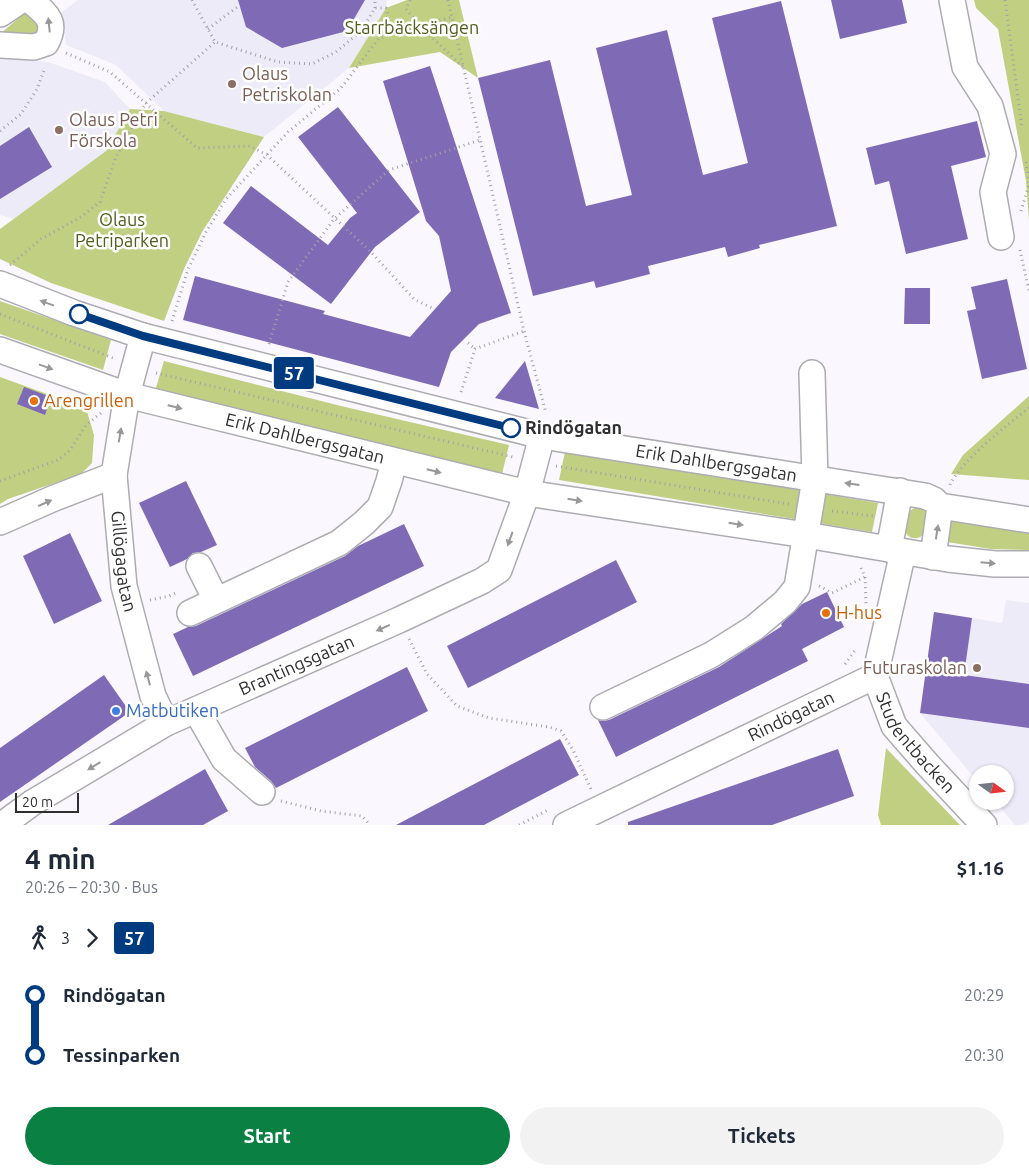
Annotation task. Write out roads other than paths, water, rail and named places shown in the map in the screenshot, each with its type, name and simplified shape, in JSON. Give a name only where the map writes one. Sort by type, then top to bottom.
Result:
[{"type":"street","points":[[0,14],[21,0]]},
{"type":"street","points":[[0,45],[34,47],[46,43],[50,36],[51,26],[48,16],[30,0]]},
{"type":"street","points":[[952,0],[965,66],[990,106],[1003,154],[993,192],[1000,237]]},
{"type":"street","name":"Erik Dahlbergsgatan","points":[[4,276],[74,313],[143,336],[542,436],[900,491],[925,496],[934,500],[940,506],[1029,520]]},
{"type":"street","name":"Gillögagatan","points":[[143,336],[127,395],[114,475],[124,586],[153,696],[166,723]]},
{"type":"street","name":"Erik Dahlbergsgatan","points":[[0,350],[127,395],[527,493],[806,535],[933,557],[995,564],[1029,564]]},
{"type":"street","points":[[603,707],[711,656],[754,628],[785,602],[797,588],[814,479],[812,373]]},
{"type":"street","name":"Brantingsgatan","points":[[2,825],[32,804],[166,723],[399,620],[482,581],[498,570],[527,493],[542,436]]},
{"type":"street","points":[[190,613],[339,542],[364,523],[380,506],[394,460]]},
{"type":"street","points":[[0,522],[114,475]]},
{"type":"street","points":[[875,676],[896,550],[895,519],[900,491]]},
{"type":"street","points":[[933,557],[940,506]]},
{"type":"street","points":[[199,566],[216,600]]},
{"type":"street","name":"Rindögatan","points":[[558,817],[591,796],[875,676]]},
{"type":"street","name":"Studentbacken","points":[[875,676],[894,726],[984,825]]},
{"type":"street","points":[[196,710],[224,758],[262,792]]},
{"type":"place","name":"Olaus Petriskolan","points":[[232,84]]},
{"type":"place","name":"Olaus Petri Förskola","points":[[59,130]]},
{"type":"place","name":"Arengrillen","points":[[34,401]]},
{"type":"place","name":"Rindögatan","points":[[511,428]]},
{"type":"place","name":"H-hus","points":[[826,613]]},
{"type":"place","name":"Futuraskolan","points":[[977,668]]},
{"type":"place","name":"Matbutiken","points":[[116,711]]},
{"type":"park label","name":"Starrbäcksängen","points":[[412,28]]},
{"type":"park label","name":"Olaus Petriparken","points":[[122,230]]}]
